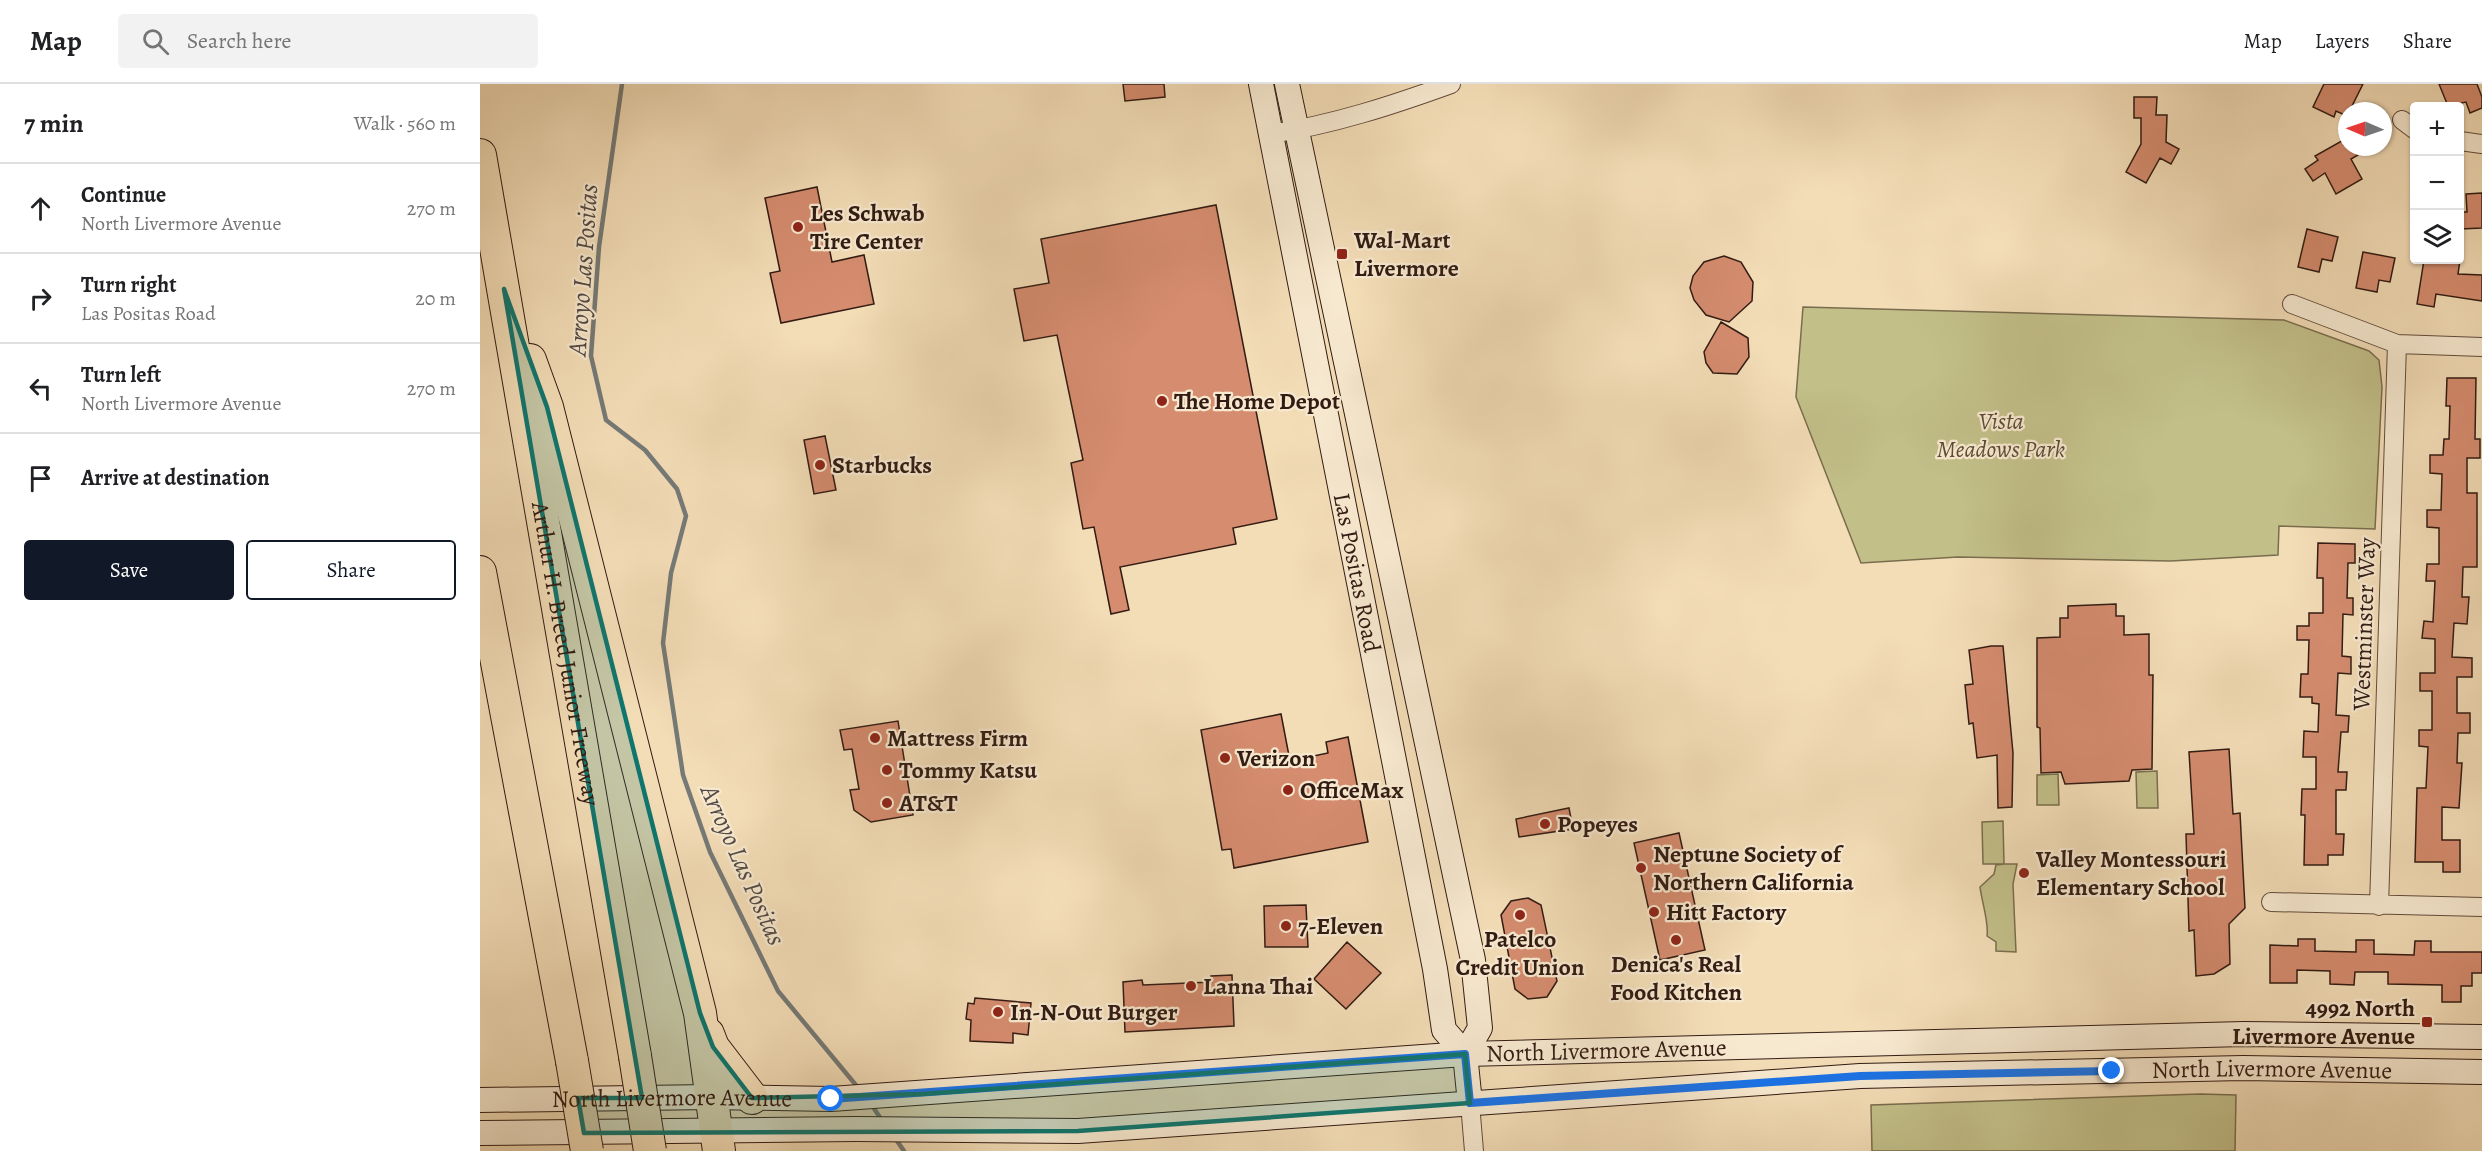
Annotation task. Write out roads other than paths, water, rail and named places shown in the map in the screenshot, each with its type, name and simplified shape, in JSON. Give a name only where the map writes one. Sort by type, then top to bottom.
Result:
[{"type":"highway","name":"Arthur H. Breed Junior Freeway","points":[[480,155],[650,1151]]},
{"type":"highway","points":[[504,289],[548,407],[700,1013],[718,1140]]},
{"type":"highway","points":[[480,572],[587,1151]]},
{"type":"highway","points":[[700,1013],[713,1047],[752,1098]]},
{"type":"main road","name":"Las Positas Road","points":[[1261,84],[1433,959],[1444,1030],[1465,1054],[1479,1028],[1473,960],[1287,84]]},
{"type":"main road","name":"North Livermore Avenue","points":[[480,1100],[712,1097],[831,1099],[1465,1054],[2232,1034],[2482,1037]]},
{"type":"main road","points":[[1465,1054],[1470,1103]]},
{"type":"main road","name":"North Livermore Avenue","points":[[480,1133],[718,1140],[856,1129],[1078,1131],[1860,1076],[2243,1068],[2482,1072]]},
{"type":"street","points":[[1270,134],[1297,130],[1411,99],[1451,84]]},
{"type":"street","points":[[2464,142],[2482,144]]},
{"type":"street","points":[[2292,304],[2397,344],[2482,347]]},
{"type":"street","name":"Westminster Way","points":[[2379,906],[2397,344]]},
{"type":"street","points":[[2271,903],[2482,907]]},
{"type":"street","points":[[1470,1103],[1474,1151]]},
{"type":"waterway","name":"Arroyo Las Positas","points":[[622,84],[599,247],[591,356],[606,420],[645,450],[677,489],[686,516],[671,573],[663,643],[683,775],[710,852],[778,991],[860,1090]]},
{"type":"waterway","name":"Arroyo Las Positas","points":[[871,1104],[883,1122]]},
{"type":"waterway","name":"Arroyo Las Positas","points":[[895,1138],[904,1151]]},
{"type":"place","name":"Les Schwab Tire Center","points":[[798,227]]},
{"type":"place","name":"Wal-Mart Livermore","points":[[1342,254]]},
{"type":"place","name":"The Home Depot","points":[[1162,401]]},
{"type":"place","name":"Starbucks","points":[[820,465]]},
{"type":"place","name":"Mattress Firm","points":[[875,738]]},
{"type":"place","name":"Verizon","points":[[1225,758]]},
{"type":"place","name":"Tommy Katsu","points":[[887,770]]},
{"type":"place","name":"OfficeMax","points":[[1288,790]]},
{"type":"place","name":"AT&T","points":[[887,803]]},
{"type":"place","name":"Popeyes","points":[[1545,824]]},
{"type":"place","name":"Neptune Society of Northern California","points":[[1641,868]]},
{"type":"place","name":"Valley Montessouri Elementary School","points":[[2024,873]]},
{"type":"place","name":"Hitt Factory","points":[[1654,912]]},
{"type":"place","name":"Patelco Credit Union","points":[[1520,915]]},
{"type":"place","name":"7-Eleven","points":[[1286,926]]},
{"type":"place","name":"Denica's Real Food Kitchen","points":[[1676,940]]},
{"type":"place","name":"Lanna Thai","points":[[1191,986]]},
{"type":"place","name":"In-N-Out Burger","points":[[998,1012]]},
{"type":"place","name":"4992 North Livermore Avenue","points":[[2427,1022]]},
{"type":"park label","name":"Vista Meadows Park","points":[[2001,435]]}]
